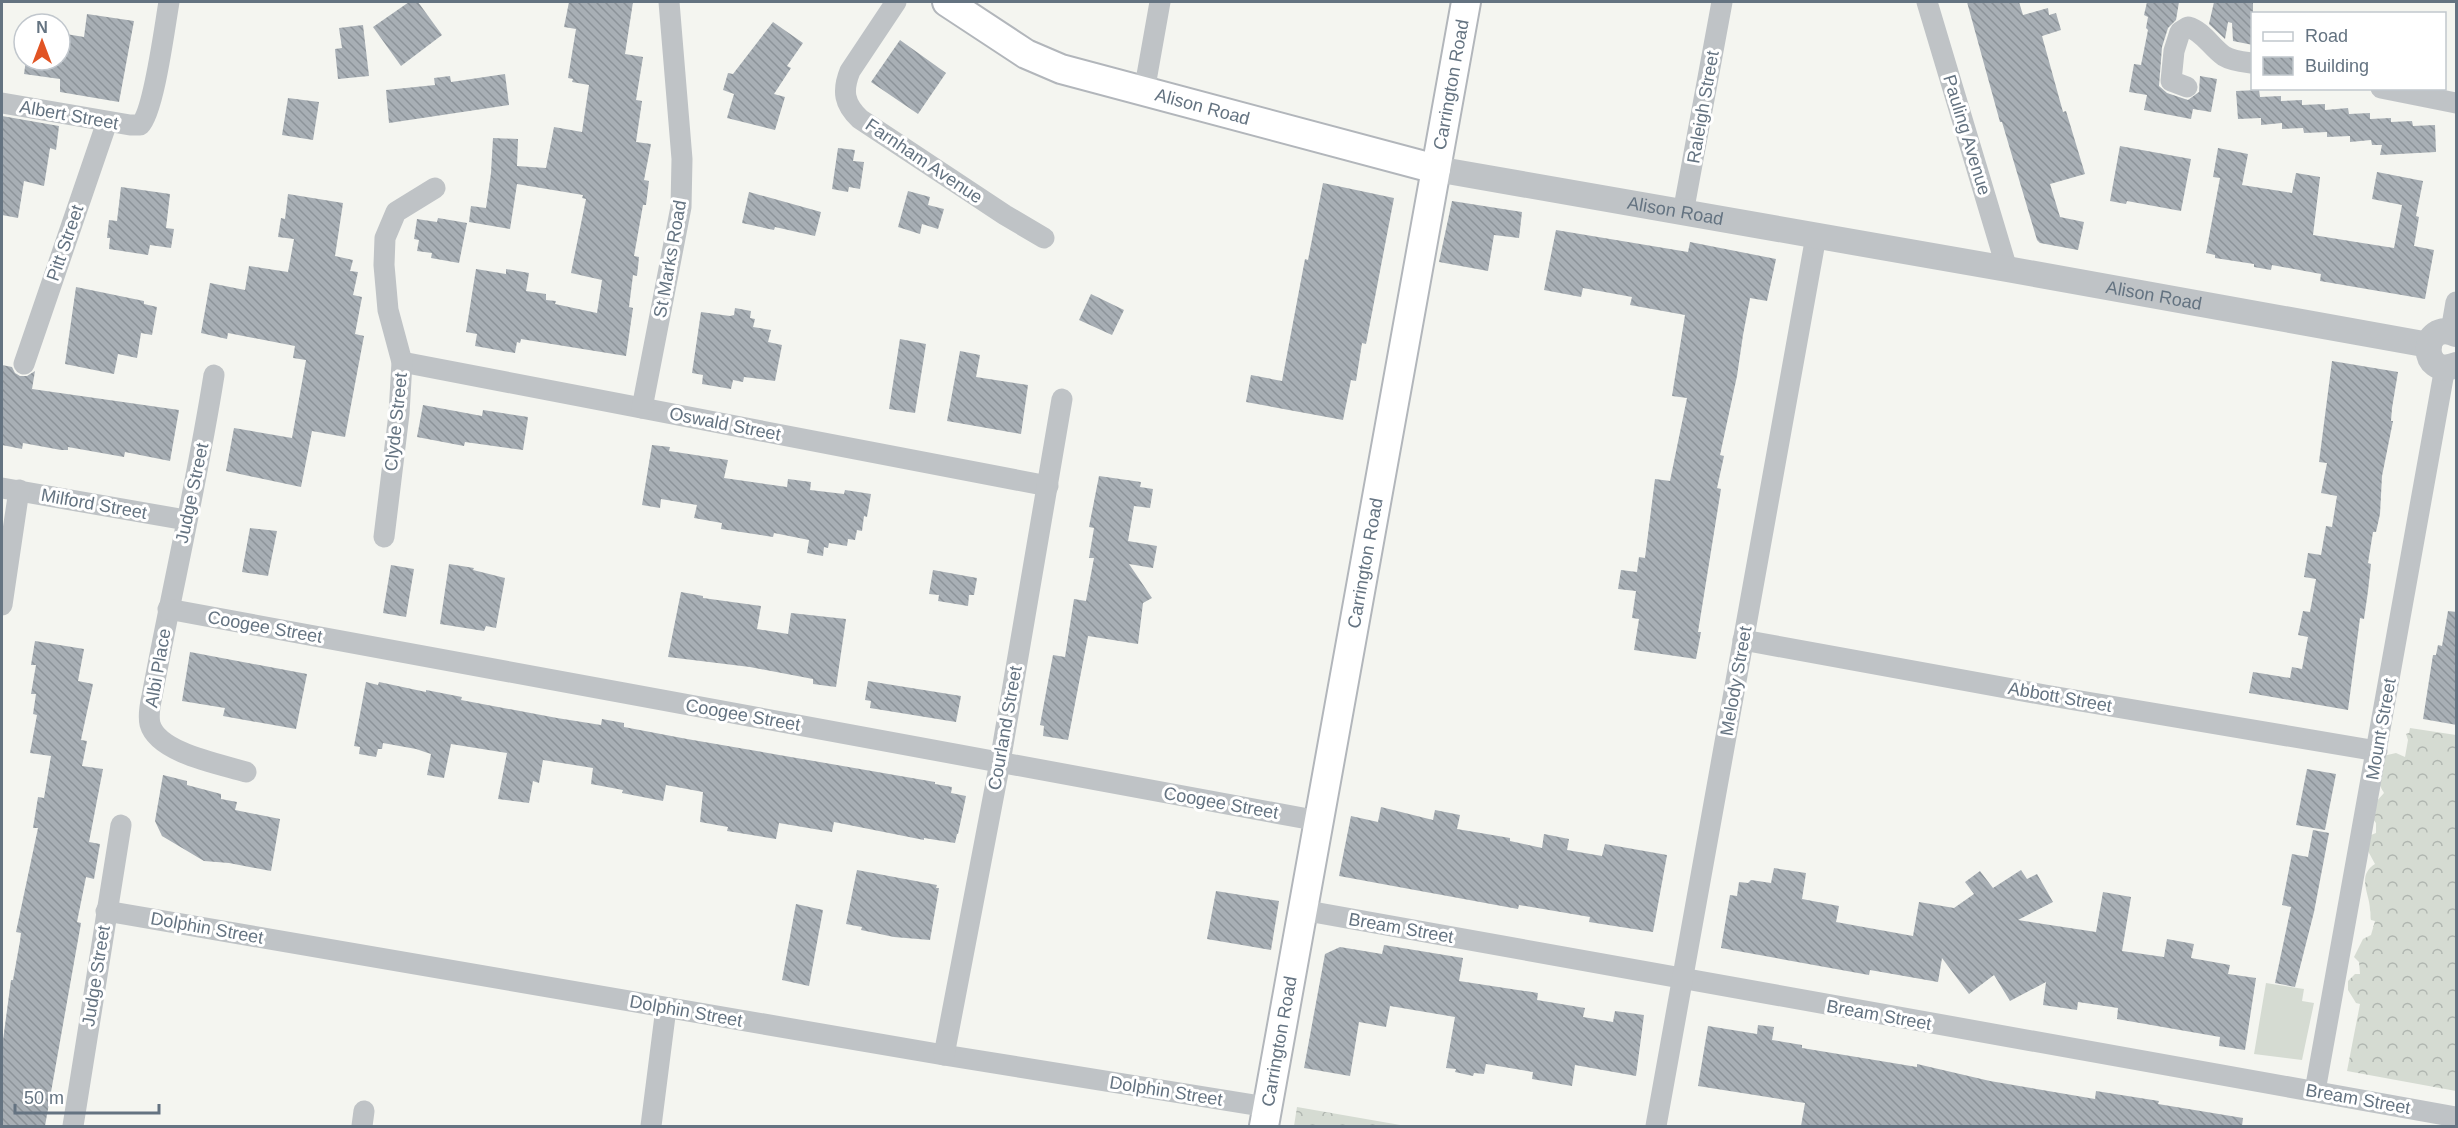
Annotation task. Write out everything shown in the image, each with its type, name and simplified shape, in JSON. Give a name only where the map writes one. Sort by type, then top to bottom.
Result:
[{"type":"main road","name":"Alison Road","points":[[947,2],[1026,54],[1081,76],[1436,169]]},
{"type":"main road","name":"Carrington Road","points":[[1265,1117],[1466,2]]},
{"type":"street","name":"Albert Street","points":[[2,103],[136,126],[144,121],[146,115],[170,2]]},
{"type":"street","name":"St Marks Road","points":[[642,408],[681,207],[682,159],[669,2]]},
{"type":"street","name":"Farnham Avenue","points":[[896,2],[850,71],[845,84],[845,97],[850,110],[860,119],[1005,215],[1044,238]]},
{"type":"street","points":[[1144,92],[1160,2]]},
{"type":"street","name":"Raleigh Street","points":[[1683,213],[1722,2]]},
{"type":"street","name":"Pauling Avenue","points":[[1927,2],[2007,269]]},
{"type":"street","points":[[2187,87],[2171,81],[2180,32],[2188,27],[2198,29],[2207,43],[2227,58],[2251,63]]},
{"type":"street","points":[[2391,90],[2457,103]]},
{"type":"street","name":"Pitt Street","points":[[24,364],[107,122]]},
{"type":"street","name":"Alison Road","points":[[1436,169],[2428,345]]},
{"type":"street","name":"Clyde Street","points":[[384,537],[399,414],[402,362],[388,310],[384,265],[385,238],[396,212],[435,188]]},
{"type":"street","name":"Melody Street","points":[[1656,1126],[1816,236]]},
{"type":"street","points":[[2451,366],[2432,361],[2428,345],[2438,333],[2454,332],[2457,302]]},
{"type":"street","name":"Oswald Street","points":[[402,362],[1048,486]]},
{"type":"street","name":"Mount Street","points":[[2315,1091],[2451,366]]},
{"type":"street","name":"Judge Street","points":[[168,609],[196,481],[214,375]]},
{"type":"street","name":"Courland Street","points":[[944,1055],[1000,762],[1062,399]]},
{"type":"street","points":[[2,605],[10,489]]},
{"type":"street","name":"Milford Street","points":[[10,489],[186,520]]},
{"type":"street","name":"Coogee Street","points":[[168,609],[1319,821]]},
{"type":"street","name":"Albi Place","points":[[168,609],[150,710],[150,722],[154,733],[163,743],[176,749],[246,772]]},
{"type":"street","name":"Abbott Street","points":[[1743,640],[2045,695],[2377,751]]},
{"type":"street","name":"Judge Street","points":[[73,1126],[106,911],[122,825]]},
{"type":"street","name":"Bream Street","points":[[1302,910],[2457,1117]]},
{"type":"street","name":"Dolphin Street","points":[[106,911],[944,1055],[1265,1117]]},
{"type":"street","points":[[651,1126],[666,1008]]},
{"type":"green space","points":[[2410,728],[2456,735],[2456,1091],[2347,1071],[2360,1004],[2356,1003],[2348,990],[2348,981],[2355,974],[2360,974],[2359,962],[2354,957],[2363,939],[2371,935],[2375,921],[2371,920],[2365,880],[2369,869],[2375,864],[2368,851],[2371,835],[2376,833],[2376,823],[2373,819],[2376,810],[2375,803],[2384,793],[2375,776],[2383,756],[2396,753],[2405,757],[2408,740],[2406,734],[2409,733]]},
{"type":"green space","points":[[2266,983],[2304,989],[2302,1001],[2314,1003],[2302,1060],[2254,1054]]},
{"type":"green space","points":[[1297,1107],[1406,1126],[1294,1126]]},
{"type":"building","points":[[409,2],[418,2],[442,35],[401,66],[373,27]]},
{"type":"building","points":[[569,2],[633,2],[625,54],[643,57],[636,100],[642,101],[636,142],[651,144],[644,180],[649,181],[634,256],[639,257],[637,276],[633,275],[629,307],[633,308],[626,356],[521,339],[520,343],[517,342],[515,353],[475,346],[477,334],[466,332],[476,269],[506,274],[506,269],[529,273],[526,291],[546,294],[546,300],[556,301],[555,304],[597,313],[602,280],[571,273],[586,199],[582,198],[583,195],[517,184],[510,229],[469,222],[471,206],[486,208],[493,138],[518,139],[517,166],[546,168],[554,127],[582,132],[589,85],[572,82],[573,79],[568,78],[576,29],[564,27]]},
{"type":"building","points":[[1967,2],[2019,2],[2023,15],[2048,8],[2049,15],[2056,13],[2061,30],[2042,36],[2063,112],[2066,111],[2085,174],[2050,184],[2060,217],[2084,222],[2078,250],[2040,243],[2037,240],[2002,122],[2000,122]]},
{"type":"building","points":[[2147,2],[2179,2],[2176,20],[2168,28],[2162,47],[2159,86],[2167,93],[2188,100],[2199,92],[2200,76],[2217,79],[2211,112],[2193,109],[2191,119],[2144,110],[2147,95],[2129,92],[2134,64],[2141,65],[2148,30],[2146,28],[2148,17],[2144,15]]},
{"type":"building","points":[[2214,2],[2253,2],[2251,45],[2233,41],[2232,23],[2228,22],[2225,39],[2209,24]]},
{"type":"building","points":[[87,14],[134,21],[119,102],[60,92],[60,79],[24,74],[24,72],[72,72],[72,35],[84,37]]},
{"type":"building","points":[[773,22],[803,43],[787,66],[791,68],[774,94],[785,97],[775,130],[727,118],[734,94],[723,90],[728,73],[733,74]]},
{"type":"building","points":[[363,25],[369,76],[338,79],[335,49],[342,48],[339,28]]},
{"type":"building","points":[[900,40],[946,73],[918,114],[871,82]]},
{"type":"building","points":[[505,74],[509,105],[389,123],[386,90],[435,85],[434,78],[450,76],[451,82]]},
{"type":"building","points":[[2259,90],[2260,97],[2281,96],[2281,101],[2302,100],[2302,105],[2325,104],[2325,110],[2348,108],[2349,114],[2370,113],[2370,119],[2391,118],[2391,122],[2412,121],[2413,126],[2435,125],[2436,152],[2380,155],[2382,145],[2372,145],[2371,140],[2350,142],[2350,136],[2327,137],[2327,132],[2304,133],[2303,128],[2282,129],[2282,123],[2261,125],[2261,118],[2238,119],[2236,91]]},
{"type":"building","points":[[288,98],[319,102],[313,140],[282,135]]},
{"type":"building","points":[[2,116],[59,126],[56,150],[50,148],[44,186],[24,181],[18,218],[2,215]]},
{"type":"building","points":[[2120,146],[2191,159],[2181,211],[2127,201],[2126,204],[2110,201]]},
{"type":"building","points":[[838,148],[855,150],[853,161],[864,162],[860,189],[849,187],[848,192],[832,189]]},
{"type":"building","points":[[2218,148],[2248,154],[2242,185],[2292,193],[2296,173],[2320,177],[2313,235],[2356,242],[2394,248],[2402,205],[2372,199],[2377,172],[2423,181],[2416,216],[2419,217],[2414,246],[2434,250],[2425,299],[2320,281],[2321,274],[2272,265],[2271,270],[2254,267],[2254,264],[2215,258],[2215,255],[2206,253],[2220,178],[2213,177]]},
{"type":"building","points":[[1323,183],[1394,198],[1366,344],[1362,343],[1356,381],[1351,380],[1343,420],[1246,402],[1251,375],[1282,381],[1305,259],[1308,260]]},
{"type":"building","points":[[121,187],[170,194],[166,228],[174,229],[171,248],[150,245],[148,255],[109,249],[110,238],[107,238],[109,220],[117,221]]},
{"type":"building","points":[[908,191],[930,197],[928,205],[944,209],[938,229],[922,224],[920,234],[898,227]]},
{"type":"building","points":[[749,192],[821,212],[815,236],[775,227],[774,230],[742,223]]},
{"type":"building","points":[[288,194],[343,203],[335,256],[353,260],[350,271],[358,272],[353,295],[362,297],[355,334],[364,336],[345,437],[312,431],[301,487],[226,471],[234,428],[292,438],[306,360],[293,358],[295,346],[228,333],[227,339],[201,333],[210,283],[245,290],[249,266],[288,272],[294,239],[278,237],[281,218],[285,219]]},
{"type":"building","points":[[1452,201],[1522,212],[1519,238],[1494,235],[1488,271],[1439,262]]},
{"type":"building","points":[[438,218],[467,223],[459,263],[431,258],[432,253],[417,251],[419,240],[414,239],[417,219],[437,222]]},
{"type":"building","points":[[1556,230],[1688,252],[1690,242],[1776,259],[1767,301],[1750,298],[1737,376],[1720,455],[1724,456],[1717,488],[1721,489],[1698,632],[1701,632],[1696,659],[1634,650],[1639,619],[1632,618],[1636,591],[1618,589],[1621,570],[1637,572],[1639,557],[1645,558],[1655,479],[1670,481],[1687,398],[1672,396],[1685,315],[1630,305],[1632,297],[1583,288],[1581,297],[1544,290]]},
{"type":"building","points":[[76,287],[144,301],[144,304],[157,307],[152,335],[141,333],[137,358],[118,354],[114,374],[65,364]]},
{"type":"building","points":[[1091,294],[1124,310],[1112,335],[1079,320]]},
{"type":"building","points":[[735,308],[751,311],[750,318],[755,319],[753,327],[771,330],[768,342],[782,345],[775,381],[744,377],[743,382],[733,380],[731,389],[702,384],[703,375],[692,373],[701,312],[730,316],[734,315]]},
{"type":"building","points":[[900,339],[926,344],[915,413],[889,409]]},
{"type":"building","points":[[960,351],[980,355],[976,377],[1028,385],[1021,434],[947,421]]},
{"type":"building","points":[[2332,361],[2398,372],[2392,408],[2391,421],[2393,421],[2382,476],[2380,514],[2376,532],[2373,532],[2368,563],[2371,564],[2368,591],[2364,619],[2360,618],[2348,710],[2249,693],[2253,672],[2290,678],[2292,667],[2302,669],[2308,637],[2298,635],[2303,611],[2310,612],[2316,579],[2304,577],[2308,553],[2321,555],[2326,526],[2332,527],[2337,496],[2321,493],[2327,463],[2319,462]]},
{"type":"building","points":[[2,365],[12,367],[20,376],[27,376],[35,371],[32,389],[179,410],[170,461],[125,452],[124,457],[68,447],[68,450],[61,450],[23,443],[22,449],[2,445]]},
{"type":"building","points":[[423,405],[482,416],[483,410],[528,417],[523,450],[465,442],[464,446],[417,437]]},
{"type":"building","points":[[652,445],[670,447],[669,451],[728,460],[724,478],[787,487],[788,479],[811,482],[810,490],[844,494],[845,490],[871,494],[862,531],[857,530],[855,540],[848,539],[847,546],[829,543],[828,548],[824,547],[823,556],[807,553],[809,540],[774,533],[773,537],[721,529],[722,523],[694,518],[697,505],[661,499],[660,508],[642,505]]},
{"type":"building","points":[[1099,476],[1141,482],[1140,487],[1153,489],[1150,508],[1134,506],[1128,541],[1157,546],[1153,568],[1129,564],[1152,598],[1143,603],[1138,644],[1088,636],[1068,740],[1043,736],[1044,726],[1040,725],[1053,655],[1065,657],[1074,599],[1086,601],[1094,558],[1089,558],[1094,528],[1089,527]]},
{"type":"building","points":[[250,528],[277,531],[268,576],[242,572]]},
{"type":"building","points":[[449,564],[474,568],[473,570],[505,578],[496,628],[486,626],[484,631],[440,624]]},
{"type":"building","points":[[391,565],[414,569],[406,617],[383,613]]},
{"type":"building","points":[[933,570],[977,578],[974,595],[969,595],[968,606],[938,601],[939,595],[929,594]]},
{"type":"building","points":[[681,592],[703,596],[703,598],[761,606],[757,629],[788,634],[791,613],[846,619],[836,687],[813,684],[813,679],[750,667],[668,657]]},
{"type":"building","points":[[2448,611],[2457,612],[2457,725],[2423,719],[2433,655],[2436,655],[2438,645],[2442,646]]},
{"type":"building","points":[[35,641],[84,649],[78,681],[93,684],[81,740],[87,741],[82,766],[103,769],[89,842],[100,844],[94,879],[86,877],[77,922],[81,923],[45,1126],[10,1126],[2,1125],[2,1048],[11,980],[13,980],[21,933],[16,932],[38,828],[33,828],[38,797],[44,798],[51,756],[30,753],[37,715],[33,714],[36,694],[31,694],[36,665],[31,665]]},
{"type":"building","points":[[190,652],[307,674],[296,729],[223,716],[225,708],[182,701]]},
{"type":"building","points":[[868,681],[961,696],[956,722],[870,708],[871,701],[865,700]]},
{"type":"building","points":[[366,682],[378,685],[379,682],[426,692],[426,690],[462,697],[461,700],[601,725],[602,719],[624,723],[624,727],[687,739],[935,782],[935,784],[952,787],[951,793],[966,796],[958,834],[955,843],[924,838],[924,840],[834,822],[832,832],[779,823],[776,839],[727,831],[728,827],[700,822],[703,792],[666,785],[663,801],[622,793],[623,790],[591,784],[593,768],[543,760],[539,783],[533,781],[529,803],[498,799],[507,753],[451,744],[444,778],[427,775],[431,754],[416,749],[383,743],[376,757],[359,754],[360,747],[354,746]]},
{"type":"building","points":[[2307,769],[2336,774],[2325,830],[2296,825]]},
{"type":"building","points":[[163,775],[187,781],[187,785],[221,794],[221,799],[237,802],[235,810],[280,819],[271,871],[204,861],[162,836],[155,821]]},
{"type":"building","points":[[1381,807],[1433,820],[1435,810],[1460,815],[1457,829],[1510,838],[1510,841],[1542,848],[1544,834],[1569,839],[1567,850],[1602,856],[1605,844],[1667,855],[1653,932],[1589,922],[1590,917],[1519,905],[1518,909],[1339,876],[1351,816],[1378,822]]},
{"type":"building","points":[[2313,830],[2329,833],[2314,912],[2295,987],[2275,983],[2291,907],[2282,905],[2292,854],[2308,857]]},
{"type":"building","points":[[1774,868],[1806,873],[1802,899],[1839,906],[1836,922],[1913,936],[1919,902],[1954,908],[1974,894],[1965,882],[1980,871],[1993,888],[2021,870],[2027,879],[2037,874],[2053,902],[2018,920],[2096,932],[2103,892],[2131,897],[2122,951],[2164,957],[2167,939],[2194,944],[2191,958],[2230,965],[2228,974],[2256,978],[2245,1050],[2219,1046],[2220,1037],[2117,1019],[2118,1008],[2078,1002],[2077,1010],[2043,1005],[2046,982],[2010,1001],[1994,975],[1969,994],[1942,958],[1938,982],[1870,970],[1869,975],[1721,948],[1730,895],[1737,896],[1739,882],[1748,883],[1751,880],[1771,883]]},
{"type":"building","points":[[857,870],[937,885],[936,888],[939,888],[930,940],[894,937],[861,930],[862,927],[846,924]]},
{"type":"building","points":[[1216,891],[1279,901],[1271,950],[1207,939]]},
{"type":"building","points":[[796,904],[823,910],[809,986],[782,980]]},
{"type":"building","points":[[1384,945],[1463,958],[1459,981],[1538,993],[1537,1000],[1585,1008],[1583,1017],[1613,1022],[1615,1011],[1644,1015],[1636,1076],[1575,1065],[1572,1086],[1532,1079],[1533,1072],[1486,1064],[1484,1074],[1474,1073],[1473,1076],[1455,1072],[1456,1069],[1446,1068],[1455,1017],[1390,1006],[1386,1027],[1359,1022],[1350,1076],[1304,1068],[1325,954],[1340,947],[1382,954]]},
{"type":"building","points":[[1758,1025],[1774,1027],[1772,1040],[1802,1045],[1802,1048],[1917,1067],[1917,1064],[1990,1081],[2095,1099],[2096,1091],[2159,1101],[2158,1104],[2243,1118],[2242,1126],[1801,1126],[1805,1103],[1698,1086],[1708,1026],[1757,1034]]}]
